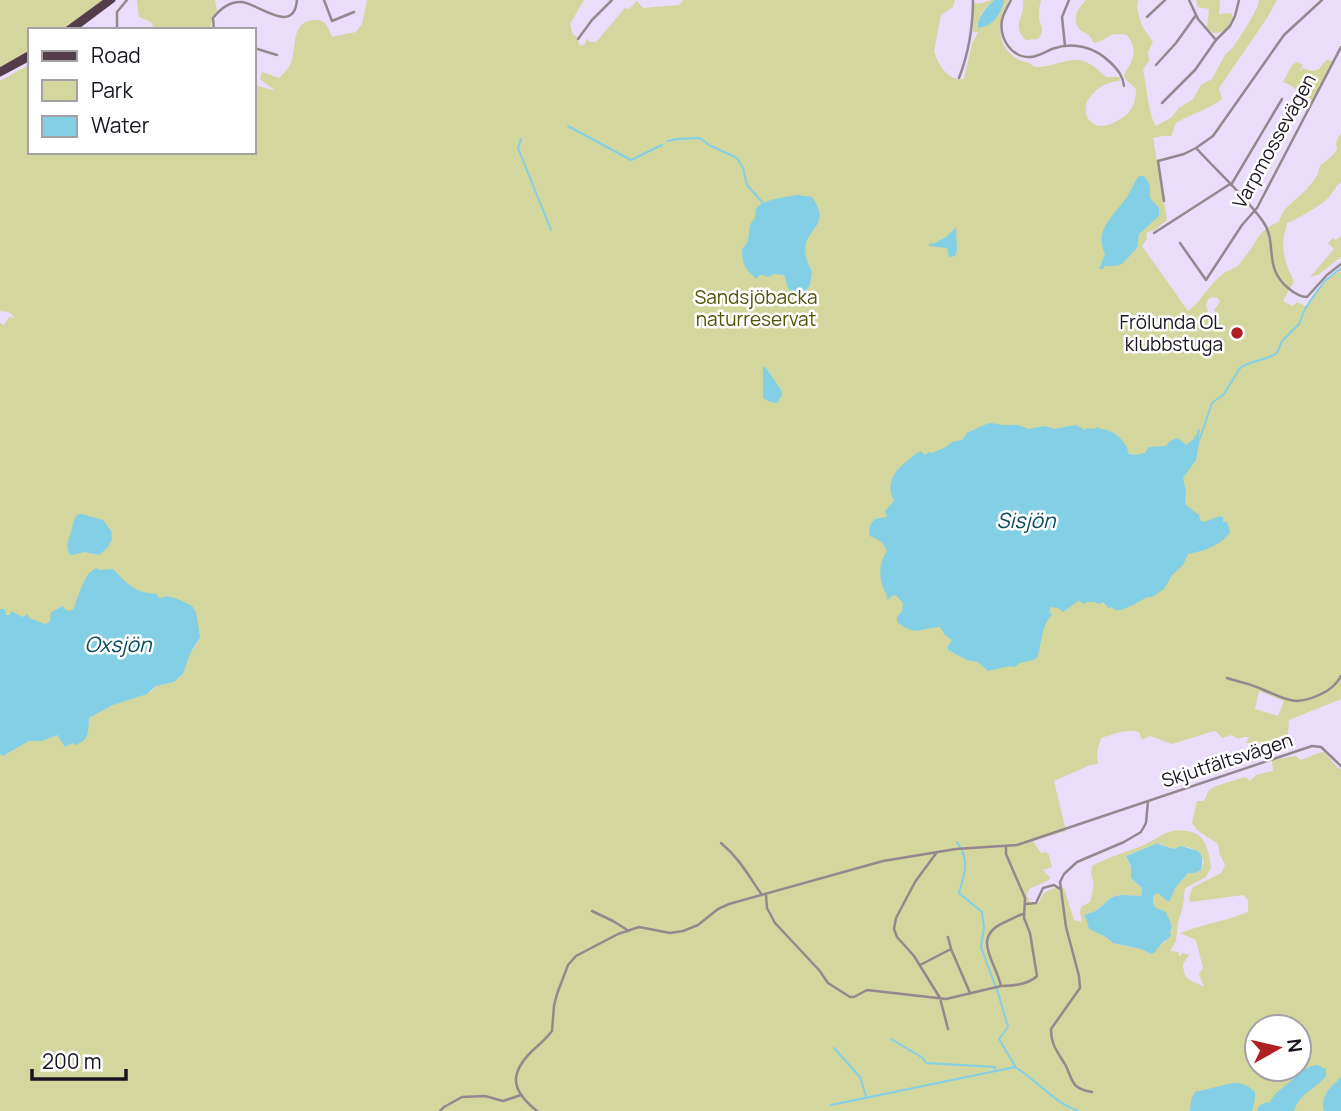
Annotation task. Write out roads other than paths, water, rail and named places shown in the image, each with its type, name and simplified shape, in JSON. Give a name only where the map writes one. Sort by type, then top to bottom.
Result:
[{"type":"main road","points":[[69,28],[107,0]]},
{"type":"main road","points":[[76,28],[113,0]]},
{"type":"main road","points":[[0,72],[28,57]]},
{"type":"street","points":[[117,28],[117,12],[127,0]]},
{"type":"street","points":[[214,28],[213,18],[222,8],[232,4],[248,4],[282,17],[295,10],[297,0]]},
{"type":"street","points":[[324,0],[332,20],[354,12]]},
{"type":"street","points":[[578,39],[612,0]]},
{"type":"street","points":[[959,78],[970,46],[973,0]]},
{"type":"street","points":[[1011,0],[1002,26],[1005,40],[1011,49],[1032,57],[1065,46],[1083,46],[1104,57],[1120,73],[1124,86]]},
{"type":"street","points":[[1065,46],[1062,17],[1069,0]]},
{"type":"street","points":[[1147,17],[1165,0]]},
{"type":"street","points":[[1189,0],[1196,15],[1216,40]]},
{"type":"street","points":[[1162,103],[1195,70],[1232,23],[1239,0]]},
{"type":"street","points":[[1164,201],[1158,162],[1178,157],[1210,138],[1222,125],[1284,35],[1322,0]]},
{"type":"street","points":[[1156,65],[1196,15]]},
{"type":"street","name":"Varpmossevägen","points":[[1180,243],[1206,280],[1242,225],[1255,211],[1341,47]]},
{"type":"street","points":[[256,49],[277,55]]},
{"type":"street","points":[[1154,233],[1231,185],[1282,99]]},
{"type":"street","points":[[1196,148],[1262,219],[1268,230],[1275,273],[1289,289],[1305,298],[1341,264]]},
{"type":"street","points":[[1227,678],[1285,699],[1302,702],[1337,684],[1341,676]]},
{"type":"street","name":"Skjutfältsvägen","points":[[1060,889],[1062,877],[1077,862],[1141,832],[1147,818],[1148,801],[1316,746],[1323,748],[1341,766]]},
{"type":"street","points":[[537,1111],[519,1092],[517,1069],[552,1031],[554,1006],[568,965],[580,954],[643,927],[670,933],[683,931],[698,925],[722,906],[883,861],[937,852],[1023,844],[1148,801]]},
{"type":"street","points":[[721,843],[743,866],[764,895],[775,923],[828,983],[839,991],[854,997],[867,990],[946,999],[1034,980],[1037,976],[1030,933],[1023,914],[1025,904],[1020,884],[1006,854],[1006,847]]},
{"type":"street","points":[[937,852],[915,882],[894,924],[897,937],[920,965],[940,998],[948,1029]]},
{"type":"street","points":[[1025,904],[1036,903],[1043,888],[1054,885],[1060,889],[1080,988],[1051,1029],[1051,1038],[1055,1051],[1074,1084],[1082,1090],[1092,1092]]},
{"type":"street","points":[[592,911],[629,931]]},
{"type":"street","points":[[1001,986],[987,946],[989,933],[995,927],[1023,914]]},
{"type":"street","points":[[948,937],[970,994]]},
{"type":"street","points":[[920,965],[951,949]]},
{"type":"street","points":[[440,1111],[461,1097],[485,1096],[503,1101],[521,1095]]},
{"type":"water","points":[[994,0],[1004,0],[1000,12],[992,23],[978,28],[985,9]]},
{"type":"water","points":[[1139,176],[1144,176],[1148,181],[1150,198],[1159,208],[1159,216],[1139,234],[1137,248],[1122,264],[1099,269],[1105,254],[1102,237],[1107,222]]},
{"type":"water","points":[[798,195],[812,197],[820,215],[805,246],[812,272],[810,284],[805,291],[796,294],[790,290],[784,275],[759,275],[757,279],[753,276],[745,266],[742,249],[748,241],[756,208],[771,200]]},
{"type":"water","points":[[956,227],[955,256],[949,257],[947,248],[929,246],[946,237]]},
{"type":"water","points":[[763,366],[781,390],[782,395],[777,403],[763,398]]},
{"type":"water","name":"Sisjön","points":[[991,423],[1018,425],[1029,429],[1045,426],[1054,429],[1076,425],[1085,430],[1098,427],[1115,434],[1129,454],[1135,455],[1145,453],[1149,447],[1166,446],[1178,438],[1186,445],[1198,436],[1200,438],[1196,460],[1183,478],[1185,504],[1204,522],[1220,516],[1223,522],[1227,522],[1230,532],[1217,544],[1188,554],[1164,589],[1121,610],[1109,608],[1103,602],[1083,604],[1080,601],[1063,612],[1051,607],[1049,611],[1052,615],[1044,629],[1037,658],[1015,667],[988,671],[978,662],[967,660],[948,650],[952,640],[940,627],[914,630],[897,622],[903,603],[896,595],[887,599],[880,573],[887,551],[882,542],[870,536],[869,531],[875,519],[887,517],[885,511],[894,501],[890,489],[892,478],[902,465],[921,451],[925,455],[932,453]]},
{"type":"water","points":[[82,514],[103,520],[111,531],[112,539],[108,547],[99,555],[85,552],[69,554],[67,545],[75,518]]},
{"type":"water","name":"Oxsjön","points":[[96,568],[113,569],[137,590],[157,594],[162,598],[166,596],[178,599],[192,606],[196,612],[200,637],[183,674],[174,682],[156,686],[147,694],[113,705],[89,718],[87,734],[80,743],[65,747],[57,735],[42,741],[29,741],[3,756],[0,754],[0,609],[4,609],[6,615],[10,615],[11,611],[23,617],[28,614],[29,618],[45,624],[50,622],[51,612],[63,606],[66,610],[74,609],[88,574]]},
{"type":"water","points":[[1158,843],[1174,849],[1181,846],[1195,850],[1201,854],[1202,863],[1201,870],[1188,873],[1175,888],[1170,901],[1158,893],[1153,896],[1154,906],[1166,912],[1172,926],[1171,936],[1151,954],[1113,943],[1089,929],[1084,916],[1096,911],[1116,896],[1140,896],[1142,888],[1131,878],[1131,867],[1126,856]]},
{"type":"water","points":[[1313,1066],[1326,1069],[1326,1076],[1300,1100],[1294,1111],[1257,1111],[1260,1105],[1270,1102],[1288,1083],[1313,1083]]},
{"type":"water","points":[[1341,1077],[1341,1111],[1324,1111],[1325,1096]]},
{"type":"water","points":[[1233,1083],[1245,1085],[1255,1092],[1252,1111],[1190,1111],[1195,1092]]},
{"type":"waterway","points":[[568,126],[631,160],[662,145]]},
{"type":"waterway","points":[[668,141],[700,138],[737,158],[743,168],[747,185],[763,203]]},
{"type":"waterway","points":[[521,139],[518,148],[551,230]]},
{"type":"waterway","points":[[1200,438],[1212,403],[1224,394],[1240,368],[1277,353],[1282,341],[1299,324],[1315,294],[1325,281],[1341,268]]},
{"type":"waterway","points":[[1195,437],[1199,430]]},
{"type":"waterway","points":[[957,842],[960,847]]},
{"type":"waterway","points":[[962,851],[965,866],[959,893],[982,912],[984,928],[981,947],[995,985]]},
{"type":"waterway","points":[[997,989],[1008,1027],[999,1039],[1015,1066]]},
{"type":"waterway","points":[[891,1039],[923,1058],[926,1063],[995,1069]]},
{"type":"waterway","points":[[834,1048],[860,1077],[866,1096]]},
{"type":"waterway","points":[[831,1105],[1015,1067],[1061,1102],[1078,1111]]},
{"type":"place","name":"Frölunda OL klubbstuga","points":[[1237,333]]},
{"type":"park label","name":"Sandsjöbacka naturreservat","points":[[756,308]]}]
